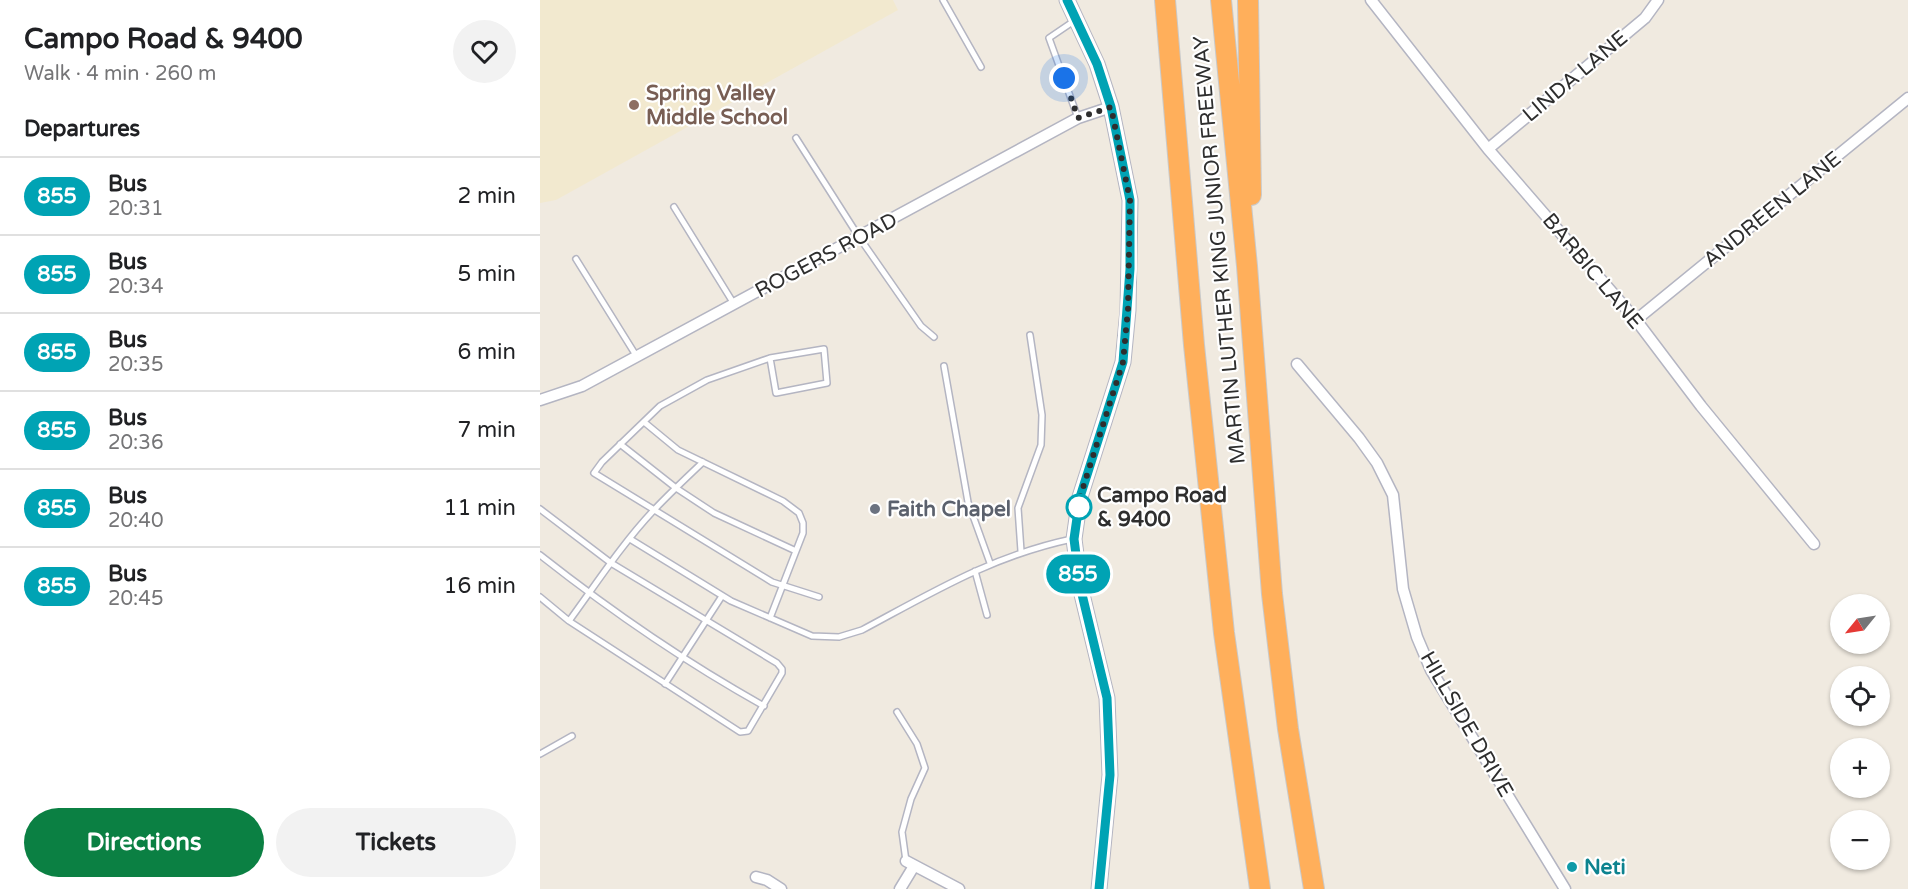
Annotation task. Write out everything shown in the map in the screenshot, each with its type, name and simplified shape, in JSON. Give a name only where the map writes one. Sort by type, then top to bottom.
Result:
[{"type":"highway","name":"MARTIN LUTHER KING JUNIOR FREEWAY","points":[[1165,0],[1194,345],[1224,633],[1260,889]]},
{"type":"highway","name":"MARTIN LUTHER KING JUNIOR FREEWAY","points":[[1221,0],[1247,266],[1249,318],[1272,594],[1288,729],[1314,889]]},
{"type":"highway","points":[[1248,0],[1251,219],[1249,318]]},
{"type":"main road","points":[[1067,0],[1097,64],[1111,107],[1130,200],[1128,309],[1123,362],[1080,497],[1074,539],[1080,586],[1107,698],[1110,775],[1099,889]]},
{"type":"street","name":"BARBIC LANE","points":[[1371,0],[1488,149],[1636,320],[1701,406],[1814,544]]},
{"type":"street","name":"LINDA LANE","points":[[1488,149],[1645,18],[1658,0]]},
{"type":"street","name":"ANDREEN LANE","points":[[1636,320],[1908,98]]},
{"type":"street","name":"ROGERS ROAD","points":[[540,400],[582,386],[1078,118],[1111,107]]},
{"type":"street","name":"HILLSIDE DRIVE","points":[[1297,364],[1359,438],[1382,473],[1393,495],[1403,589],[1417,637],[1431,670],[1565,889]]},
{"type":"street","points":[[900,889],[910,863],[959,889]]},
{"type":"street","points":[[756,877],[767,880],[781,889]]},
{"type":"lane","points":[[943,0],[981,67]]},
{"type":"lane","points":[[1077,19],[1049,38],[1078,118]]},
{"type":"lane","points":[[796,138],[859,237],[921,326],[934,337]]},
{"type":"lane","points":[[674,207],[734,304]]},
{"type":"lane","points":[[576,259],[637,357]]},
{"type":"lane","points":[[1021,551],[1018,508],[1041,445],[1042,415],[1030,335]]},
{"type":"lane","points":[[770,358],[776,393],[827,383],[824,348],[770,358],[707,380],[660,406],[620,444],[594,473],[772,582],[819,597]]},
{"type":"lane","points":[[944,366],[968,502],[990,563]]},
{"type":"lane","points":[[644,422],[678,450],[783,501],[799,513],[803,523],[803,532],[770,618]]},
{"type":"lane","points":[[620,444],[676,488],[714,513],[796,551]]},
{"type":"lane","points":[[569,621],[611,563],[653,511],[703,462]]},
{"type":"lane","points":[[540,509],[611,563],[777,663],[782,669],[752,727],[740,732],[569,621],[540,597]]},
{"type":"lane","points":[[630,539],[722,596],[812,636],[839,637],[862,630],[990,563],[1021,551],[1074,539]]},
{"type":"lane","points":[[540,555],[589,594],[682,657],[764,706]]},
{"type":"lane","points":[[975,571],[987,615]]},
{"type":"lane","points":[[665,684],[722,596]]},
{"type":"lane","points":[[897,712],[917,744],[925,768],[911,799],[902,832],[910,863]]},
{"type":"lane","points":[[540,754],[572,736]]},
{"type":"shaded area","name":"Spring Valley Middle School","points":[[540,0],[893,0],[898,10],[556,200],[540,203]]},
{"type":"bus line","name":"855","points":[[1067,0],[1097,64],[1111,107],[1129,185],[1130,200],[1131,249],[1123,362],[1080,497],[1074,539],[1080,586],[1107,698],[1110,775],[1099,889]]},
{"type":"place","name":"Spring Valley Middle School","points":[[634,105]]},
{"type":"place","name":"Campo Road & 9400","points":[[1079,507]]},
{"type":"place","name":"Faith Chapel","points":[[875,509]]},
{"type":"place","name":"Neti","points":[[1572,867]]},
{"type":"route","points":[[1064,78],[1078,118],[1111,107],[1129,185],[1130,200],[1131,249],[1123,362],[1080,497],[1078,512],[1079,507]]}]
